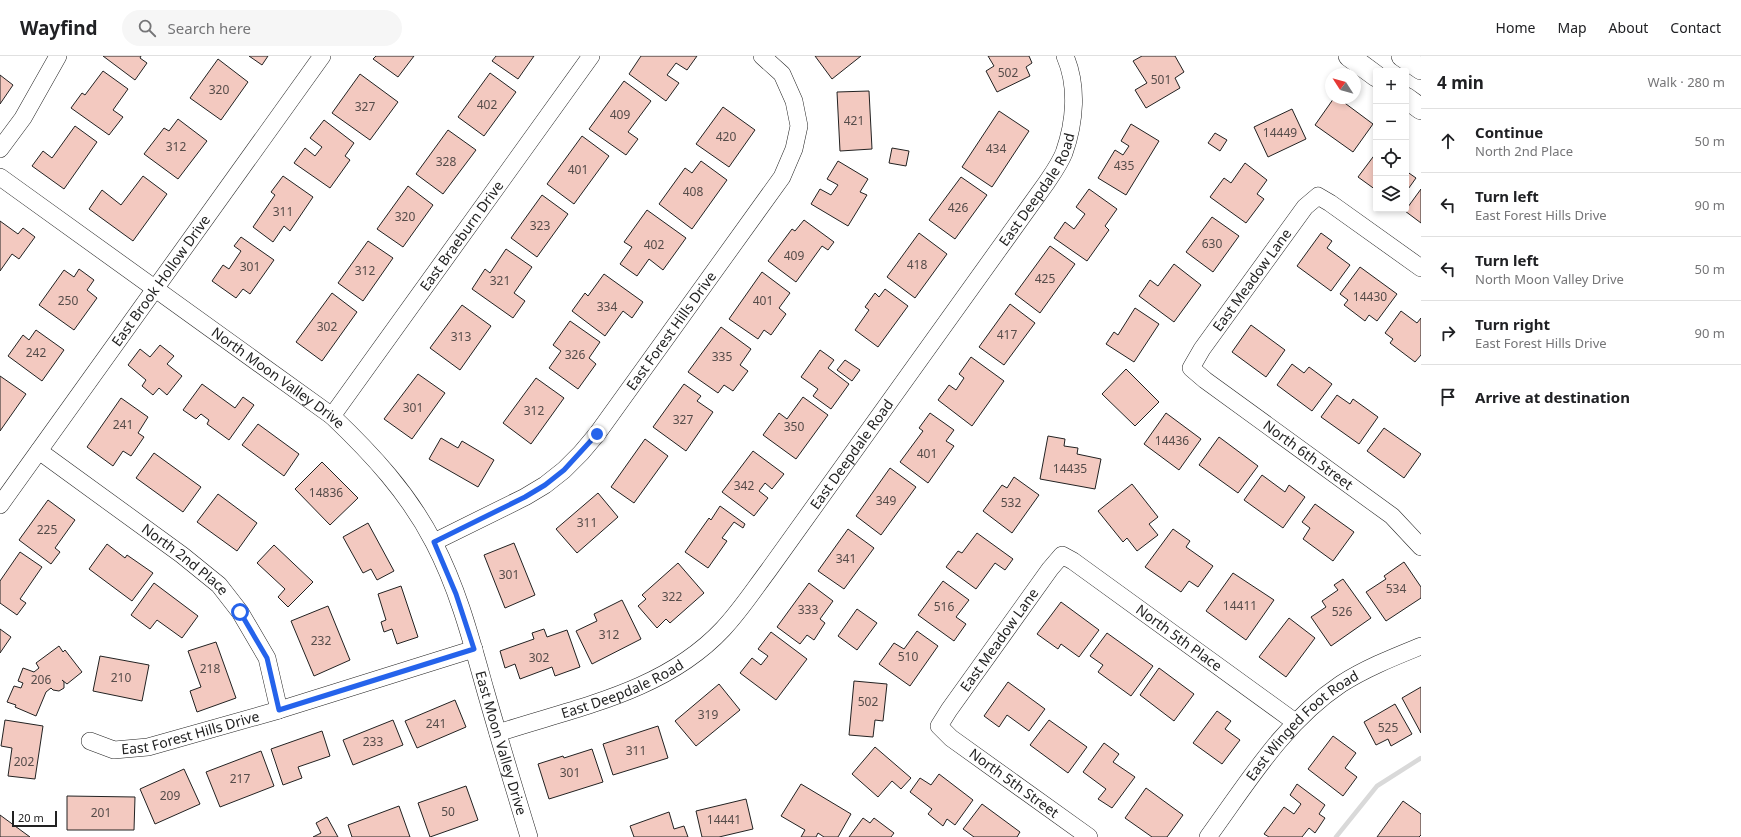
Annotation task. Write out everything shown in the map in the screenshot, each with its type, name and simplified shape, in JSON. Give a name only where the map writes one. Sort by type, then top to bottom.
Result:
[{"type":"main road","points":[[1349,56],[1373,74]]},
{"type":"main road","points":[[1402,56],[1421,70]]},
{"type":"main road","points":[[1409,100],[1421,109]]},
{"type":"street","points":[[0,149],[23,118],[58,56]]},
{"type":"street","name":"East Brook Hollow Drive","points":[[0,505],[322,56]]},
{"type":"street","name":"East Braeburn Drive","points":[[332,416],[591,56]]},
{"type":"street","name":"East Forest Hills Drive","points":[[434,542],[525,497],[545,485],[564,470],[581,453],[597,434],[782,177],[794,149],[799,126],[794,101],[782,74],[762,56]]},
{"type":"street","name":"East Deepdale Road","points":[[498,733],[558,716],[633,690],[666,674],[690,657],[727,624],[755,589],[1047,182],[1064,154],[1072,122],[1074,94],[1070,66],[1066,56]]},
{"type":"street","name":"North Moon Valley Drive","points":[[0,176],[332,416],[363,446],[386,470],[412,506],[434,542],[456,594],[474,649]]},
{"type":"street","name":"East Meadow Lane","points":[[1191,368],[1202,349],[1305,207],[1318,196],[1421,268]]},
{"type":"street","name":"North 6th Street","points":[[1191,368],[1205,380],[1392,516],[1421,547]]},
{"type":"street","name":"North 2nd Place","points":[[38,451],[182,555],[219,585],[240,612],[267,658],[279,710]]},
{"type":"street","name":"East Meadow Lane","points":[[940,726],[967,684],[1050,569],[1062,555]]},
{"type":"street","name":"North 5th Place","points":[[1062,555],[1073,561],[1295,722]]},
{"type":"street","name":"East Winged Foot Road","points":[[1208,837],[1282,737],[1295,722],[1315,704],[1342,683],[1369,668],[1421,646]]},
{"type":"street","name":"East Forest Hills Drive","points":[[90,741],[114,750],[148,746],[279,710],[474,649]]},
{"type":"street","name":"East Moon Valley Drive","points":[[474,649],[529,837]]},
{"type":"street","name":"North 5th Street","points":[[940,726],[951,738],[1089,837]]},
{"type":"building","points":[[103,56],[141,56],[140,58],[147,63],[135,80]]},
{"type":"building","points":[[249,56],[268,56],[262,65]]},
{"type":"building","points":[[376,56],[414,56],[398,77],[373,59]]},
{"type":"building","points":[[496,56],[534,56],[518,79],[492,61]]},
{"type":"building","points":[[641,56],[697,56],[687,70],[676,63],[667,75],[679,83],[666,101],[629,74]]},
{"type":"building","points":[[815,56],[861,56],[832,79]]},
{"type":"building","points":[[988,56],[1029,56],[1032,63],[1026,67],[1030,76],[997,92],[986,71],[994,66]]},
{"type":"building","points":[[1142,56],[1175,56],[1184,72],[1175,78],[1180,88],[1146,108],[1135,90],[1147,83],[1133,61]]},
{"type":"building","points":[[218,59],[248,82],[221,120],[190,98]]},
{"type":"building","points":[[103,71],[128,89],[113,110],[123,117],[109,135],[71,108],[82,93],[85,95]]},
{"type":"building","points":[[490,73],[516,92],[484,136],[458,117]]},
{"type":"building","points":[[360,74],[398,102],[370,140],[332,113]]},
{"type":"building","points":[[0,75],[13,85],[0,104]]},
{"type":"building","points":[[624,81],[651,101],[628,132],[638,139],[626,155],[589,129]]},
{"type":"building","points":[[869,91],[872,149],[840,151],[837,92]]},
{"type":"building","points":[[1330,104],[1346,104],[1373,124],[1353,152],[1315,125]]},
{"type":"building","points":[[723,107],[755,130],[729,167],[696,144]]},
{"type":"building","points":[[1292,109],[1306,139],[1268,157],[1254,127]]},
{"type":"building","points":[[999,111],[1029,131],[992,187],[962,167]]},
{"type":"building","points":[[178,119],[207,141],[178,179],[144,154],[164,128],[169,131]]},
{"type":"building","points":[[324,120],[354,143],[345,156],[350,160],[330,188],[294,163],[305,148],[315,156],[322,147],[310,138]]},
{"type":"building","points":[[1131,124],[1159,141],[1126,195],[1098,178],[1115,150],[1123,155],[1129,146],[1121,141]]},
{"type":"building","points":[[75,126],[97,142],[64,189],[32,166],[43,151],[52,158]]},
{"type":"building","points":[[448,130],[476,150],[443,194],[416,174]]},
{"type":"building","points":[[1215,133],[1227,140],[1220,151],[1208,143]]},
{"type":"building","points":[[582,136],[609,156],[574,204],[547,184]]},
{"type":"building","points":[[892,148],[909,151],[906,166],[889,163]]},
{"type":"building","points":[[1373,157],[1373,188],[1358,177]]},
{"type":"building","points":[[701,161],[727,180],[692,229],[659,204],[685,168],[692,173]]},
{"type":"building","points":[[838,161],[868,179],[860,192],[867,195],[848,226],[811,204],[820,189],[831,195],[838,185],[827,179]]},
{"type":"building","points":[[1245,163],[1267,180],[1257,194],[1264,199],[1246,223],[1210,197],[1224,178],[1231,183]]},
{"type":"building","points":[[1409,173],[1416,178],[1409,188]]},
{"type":"building","points":[[143,176],[167,194],[133,241],[89,209],[102,190],[121,205]]},
{"type":"building","points":[[283,176],[313,197],[290,231],[284,226],[273,242],[253,227],[275,195],[271,192]]},
{"type":"building","points":[[961,177],[987,195],[955,239],[929,220]]},
{"type":"building","points":[[408,186],[433,205],[403,247],[377,229]]},
{"type":"building","points":[[1089,189],[1117,209],[1105,226],[1109,230],[1087,261],[1054,238],[1065,222],[1074,229],[1085,214],[1076,207]]},
{"type":"building","points":[[1421,189],[1421,223],[1406,212],[1409,212],[1409,206]]},
{"type":"building","points":[[542,195],[568,214],[537,257],[511,238]]},
{"type":"building","points":[[647,210],[686,238],[663,270],[649,259],[637,276],[620,264],[632,247],[624,242]]},
{"type":"building","points":[[1212,217],[1239,236],[1213,272],[1186,252]]},
{"type":"building","points":[[804,220],[834,242],[828,250],[822,246],[796,282],[768,261],[792,229],[795,231]]},
{"type":"building","points":[[0,221],[18,234],[23,228],[35,237],[19,259],[12,254],[0,271]]},
{"type":"building","points":[[919,233],[947,254],[915,298],[887,277]]},
{"type":"building","points":[[1321,233],[1332,241],[1327,248],[1350,265],[1331,291],[1297,266]]},
{"type":"building","points":[[241,237],[274,260],[250,294],[243,289],[236,298],[212,281],[223,265],[229,269],[241,251],[234,246]]},
{"type":"building","points":[[368,241],[393,258],[363,301],[338,283]]},
{"type":"building","points":[[1050,246],[1075,264],[1040,313],[1015,294]]},
{"type":"building","points":[[506,249],[532,267],[514,293],[525,301],[513,318],[472,289],[485,269],[490,273]]},
{"type":"building","points":[[1174,264],[1201,285],[1174,322],[1139,296],[1150,280],[1158,286]]},
{"type":"building","points":[[1360,267],[1397,294],[1377,321],[1369,315],[1365,321],[1344,305],[1348,300],[1340,294]]},
{"type":"building","points":[[79,269],[94,280],[87,290],[97,298],[74,330],[39,305],[64,270],[74,277]]},
{"type":"building","points":[[762,272],[790,293],[779,308],[786,314],[771,335],[764,330],[758,339],[729,319]]},
{"type":"building","points":[[604,274],[643,302],[632,318],[623,311],[605,336],[572,311],[585,293],[588,296]]},
{"type":"building","points":[[885,289],[908,306],[878,347],[855,330],[869,310],[865,307],[875,293],[879,297]]},
{"type":"building","points":[[332,293],[357,312],[322,361],[296,342]]},
{"type":"building","points":[[1010,304],[1035,323],[1004,365],[979,347]]},
{"type":"building","points":[[462,305],[491,326],[460,370],[430,348]]},
{"type":"building","points":[[1135,308],[1159,324],[1134,362],[1106,344],[1114,332],[1118,335]]},
{"type":"building","points":[[1401,311],[1417,323],[1421,318],[1421,355],[1415,362],[1390,343],[1393,339],[1385,333]]},
{"type":"building","points":[[570,321],[600,342],[589,358],[596,364],[578,389],[549,368],[561,351],[553,345]]},
{"type":"building","points":[[1251,325],[1285,350],[1266,377],[1232,352]]},
{"type":"building","points":[[721,327],[751,349],[740,365],[748,371],[733,391],[724,385],[718,393],[688,372]]},
{"type":"building","points":[[36,330],[64,350],[42,381],[8,356],[23,335],[29,340]]},
{"type":"building","points":[[160,345],[174,356],[167,364],[182,376],[167,395],[159,388],[153,395],[142,386],[146,380],[128,365],[140,349],[150,357]]},
{"type":"building","points":[[820,350],[834,360],[828,368],[849,384],[831,409],[813,396],[818,389],[801,377]]},
{"type":"building","points":[[971,357],[1004,381],[972,426],[938,400],[949,385],[956,390],[964,378],[959,374]]},
{"type":"building","points":[[845,360],[860,370],[852,381],[837,370]]},
{"type":"building","points":[[1292,364],[1304,373],[1309,367],[1332,384],[1312,411],[1277,385]]},
{"type":"building","points":[[1126,369],[1159,402],[1135,426],[1102,394]]},
{"type":"building","points":[[418,374],[445,393],[412,439],[384,419]]},
{"type":"building","points":[[0,376],[26,394],[0,431]]},
{"type":"building","points":[[536,378],[564,398],[531,444],[503,423]]},
{"type":"building","points":[[202,384],[235,408],[243,397],[254,405],[229,440],[207,424],[209,420],[201,414],[196,419],[183,410]]},
{"type":"building","points":[[684,384],[701,396],[697,401],[713,412],[686,451],[653,427]]},
{"type":"building","points":[[1337,395],[1350,404],[1353,399],[1378,417],[1359,444],[1321,417]]},
{"type":"building","points":[[803,397],[828,415],[796,459],[763,435],[779,413],[787,419]]},
{"type":"building","points":[[121,398],[148,417],[138,433],[144,437],[131,456],[123,451],[113,466],[87,447]]},
{"type":"building","points":[[930,413],[954,430],[946,441],[954,446],[928,483],[900,462],[923,431],[919,428]]},
{"type":"building","points":[[1166,413],[1201,439],[1179,470],[1144,444]]},
{"type":"building","points":[[258,424],[299,454],[284,476],[242,445]]},
{"type":"building","points":[[1384,428],[1421,454],[1404,478],[1367,451]]},
{"type":"building","points":[[1048,436],[1065,439],[1064,446],[1078,448],[1077,454],[1101,459],[1095,489],[1040,479]]},
{"type":"building","points":[[1219,437],[1258,466],[1238,493],[1199,465]]},
{"type":"building","points":[[441,438],[458,448],[462,441],[494,460],[478,487],[429,459]]},
{"type":"building","points":[[645,439],[668,456],[634,503],[611,487]]},
{"type":"building","points":[[753,451],[784,474],[772,489],[765,483],[759,491],[768,498],[754,516],[722,492]]},
{"type":"building","points":[[154,453],[201,487],[183,512],[136,478]]},
{"type":"building","points":[[322,462],[358,498],[330,525],[295,489]]},
{"type":"building","points":[[890,468],[916,487],[881,535],[856,516]]},
{"type":"building","points":[[1262,475],[1285,492],[1289,485],[1305,497],[1283,528],[1244,500]]},
{"type":"building","points":[[1014,477],[1039,495],[1012,533],[983,511],[1002,485],[1007,488]]},
{"type":"building","points":[[1132,484],[1158,517],[1149,524],[1158,535],[1137,551],[1127,538],[1123,542],[1098,511]]},
{"type":"building","points":[[598,493],[618,517],[577,553],[556,529]]},
{"type":"building","points":[[218,494],[257,523],[237,551],[197,522]]},
{"type":"building","points":[[48,500],[75,520],[55,548],[60,552],[51,564],[19,540]]},
{"type":"building","points":[[1315,504],[1354,532],[1333,561],[1303,539],[1310,528],[1302,522]]},
{"type":"building","points":[[720,506],[745,524],[743,528],[734,522],[722,538],[727,541],[708,568],[685,552],[709,518],[711,520]]},
{"type":"building","points":[[368,523],[394,571],[377,580],[371,569],[363,573],[343,537]]},
{"type":"building","points":[[848,529],[874,548],[844,589],[818,571]]},
{"type":"building","points":[[1173,529],[1190,541],[1186,547],[1213,566],[1198,587],[1189,581],[1181,592],[1145,567]]},
{"type":"building","points":[[977,533],[1013,559],[1005,570],[995,563],[976,589],[946,567],[958,551],[962,553]]},
{"type":"building","points":[[514,543],[535,595],[505,608],[484,555]]},
{"type":"building","points":[[107,544],[125,558],[127,555],[153,573],[132,601],[89,569]]},
{"type":"building","points":[[274,545],[313,582],[288,607],[278,597],[285,589],[257,563]]},
{"type":"building","points":[[20,552],[42,567],[20,599],[26,603],[17,615],[0,603],[0,581]]},
{"type":"building","points":[[1404,562],[1421,587],[1421,598],[1386,621],[1366,592],[1386,579],[1384,576]]},
{"type":"building","points":[[678,563],[704,593],[670,623],[666,619],[657,628],[638,606],[646,599],[642,595]]},
{"type":"building","points":[[1233,573],[1274,600],[1246,640],[1206,611]]},
{"type":"building","points":[[1343,579],[1371,618],[1331,646],[1311,617],[1326,607],[1322,601],[1338,590],[1334,585]]},
{"type":"building","points":[[943,581],[969,600],[956,617],[966,624],[954,641],[918,615]]},
{"type":"building","points":[[154,583],[198,616],[182,638],[157,620],[150,629],[131,615]]},
{"type":"building","points":[[809,583],[833,601],[820,619],[825,623],[814,640],[807,635],[800,644],[777,627]]},
{"type":"building","points":[[401,586],[418,637],[397,644],[392,629],[384,632],[381,622],[386,620],[378,594]]},
{"type":"building","points":[[622,600],[641,639],[592,664],[576,631],[597,621],[594,614]]},
{"type":"building","points":[[1061,602],[1099,630],[1079,657],[1061,644],[1058,649],[1037,634]]},
{"type":"building","points":[[328,606],[350,660],[314,676],[291,621]]},
{"type":"building","points":[[857,609],[877,623],[857,650],[838,636]]},
{"type":"building","points":[[1289,618],[1315,638],[1286,677],[1259,657]]},
{"type":"building","points":[[0,629],[11,637],[0,653]]},
{"type":"building","points":[[544,629],[547,637],[567,630],[580,667],[555,676],[552,667],[520,679],[515,664],[505,668],[500,651],[534,639],[532,633]]},
{"type":"building","points":[[917,631],[938,646],[910,686],[879,664],[894,643],[904,649]]},
{"type":"building","points":[[771,632],[807,659],[776,700],[740,673],[752,658],[761,665],[768,656],[758,649]]},
{"type":"building","points":[[1107,633],[1153,666],[1131,696],[1098,672],[1103,665],[1090,656]]},
{"type":"building","points":[[216,642],[236,698],[197,712],[190,691],[201,687],[188,651]]},
{"type":"building","points":[[59,646],[63,652],[65,650],[82,672],[67,684],[62,680],[64,682],[64,688],[59,691],[51,688],[46,692],[36,716],[15,707],[16,705],[7,702],[14,686],[21,688],[23,683],[18,681],[23,668],[34,672],[39,668],[36,663]]},
{"type":"building","points":[[100,656],[149,665],[142,701],[93,691]]},
{"type":"building","points":[[1159,668],[1194,694],[1174,721],[1140,695]]},
{"type":"building","points":[[854,681],[887,684],[883,721],[875,720],[873,737],[849,735]]},
{"type":"building","points":[[1008,682],[1045,709],[1029,731],[1007,715],[999,727],[984,716]]},
{"type":"building","points":[[719,684],[740,710],[696,746],[675,721]]},
{"type":"building","points":[[1421,687],[1421,733],[1402,698]]},
{"type":"building","points":[[455,700],[466,727],[417,748],[405,721]]},
{"type":"building","points":[[1395,704],[1412,734],[1391,746],[1388,739],[1376,745],[1364,722]]},
{"type":"building","points":[[1217,711],[1231,721],[1225,729],[1240,740],[1222,764],[1193,743]]},
{"type":"building","points":[[5,720],[43,726],[35,779],[8,776],[12,748],[1,746]]},
{"type":"building","points":[[393,720],[403,745],[353,765],[343,740]]},
{"type":"building","points":[[1049,720],[1087,747],[1068,773],[1030,745]]},
{"type":"building","points":[[658,726],[668,758],[613,775],[603,744]]},
{"type":"building","points":[[322,731],[330,756],[298,767],[302,778],[283,785],[271,749]]},
{"type":"building","points":[[1333,736],[1356,753],[1345,768],[1357,777],[1343,796],[1308,769]]},
{"type":"building","points":[[1104,743],[1119,754],[1113,762],[1135,777],[1112,808],[1098,799],[1106,789],[1083,772]]},
{"type":"building","points":[[875,747],[911,778],[901,789],[892,781],[878,797],[852,774]]},
{"type":"building","points":[[592,749],[603,782],[549,799],[538,764]]},
{"type":"building","points":[[261,751],[274,786],[220,807],[206,772]]},
{"type":"building","points":[[184,769],[200,804],[155,824],[140,789]]},
{"type":"building","points":[[939,774],[973,800],[955,825],[947,819],[943,826],[928,814],[932,809],[910,792],[920,778],[931,785]]},
{"type":"building","points":[[801,784],[851,814],[838,837],[824,837],[818,833],[816,837],[801,837],[805,830],[781,816]]},
{"type":"building","points":[[1297,784],[1325,805],[1319,814],[1325,818],[1315,833],[1309,828],[1302,837],[1269,837],[1264,834],[1284,807],[1294,814],[1301,804],[1290,795]]},
{"type":"building","points":[[466,786],[478,820],[430,837],[418,803]]},
{"type":"building","points":[[1146,788],[1183,815],[1167,837],[1152,837],[1125,818]]},
{"type":"building","points":[[67,796],[135,797],[134,830],[67,830]]},
{"type":"building","points":[[746,799],[753,829],[719,837],[702,837],[696,811]]},
{"type":"building","points":[[1403,801],[1421,814],[1421,835],[1419,837],[1377,837]]},
{"type":"building","points":[[982,804],[1020,832],[1017,837],[974,837],[963,829]]},
{"type":"building","points":[[399,806],[410,837],[352,837],[348,825]]},
{"type":"building","points":[[669,812],[674,829],[684,826],[688,837],[634,837],[630,826]]},
{"type":"building","points":[[0,815],[30,837],[0,837]]},
{"type":"building","points":[[327,817],[338,837],[313,837],[321,833],[316,823]]},
{"type":"building","points":[[863,818],[870,823],[874,818],[894,833],[891,837],[849,837]]},
{"type":"waterway","points":[[1336,837],[1377,786],[1421,758]]},
{"type":"route","points":[[240,612],[267,658],[279,710],[474,649],[456,594],[434,542],[525,497],[545,485],[564,470],[597,434]]}]
